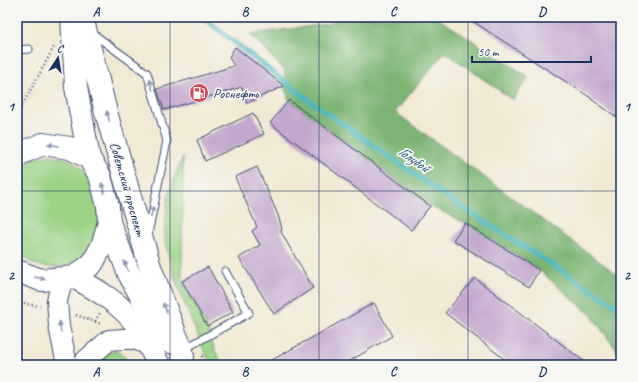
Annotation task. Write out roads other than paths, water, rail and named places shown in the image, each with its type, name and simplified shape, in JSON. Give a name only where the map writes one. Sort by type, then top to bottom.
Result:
[{"type":"main road","name":"Советский проспект","points":[[80,20],[76,86],[89,158],[100,176],[108,206],[110,222],[129,274],[160,331],[184,358]]},
{"type":"main road","name":"Советский проспект","points":[[80,20],[153,274],[184,358]]},
{"type":"main road","points":[[17,154],[43,144],[70,148],[89,158]]},
{"type":"main road","points":[[17,271],[40,280],[69,278],[92,264],[102,246],[110,222]]},
{"type":"main road","points":[[67,365],[59,326],[57,300],[69,278]]},
{"type":"main road","points":[[69,278],[102,293],[120,307],[135,324],[159,365]]},
{"type":"main road","points":[[84,365],[86,360],[109,340],[134,339],[147,344]]},
{"type":"lane","points":[[80,20],[100,39],[147,73],[167,141],[146,250]]},
{"type":"lane","points":[[17,50],[29,49]]},
{"type":"lane","points":[[184,358],[249,313],[225,271]]},
{"type":"waterway","name":"Голубой","points":[[202,17],[314,104],[451,200],[621,309]]},
{"type":"place","name":"Роснефть","points":[[199,93]]}]
